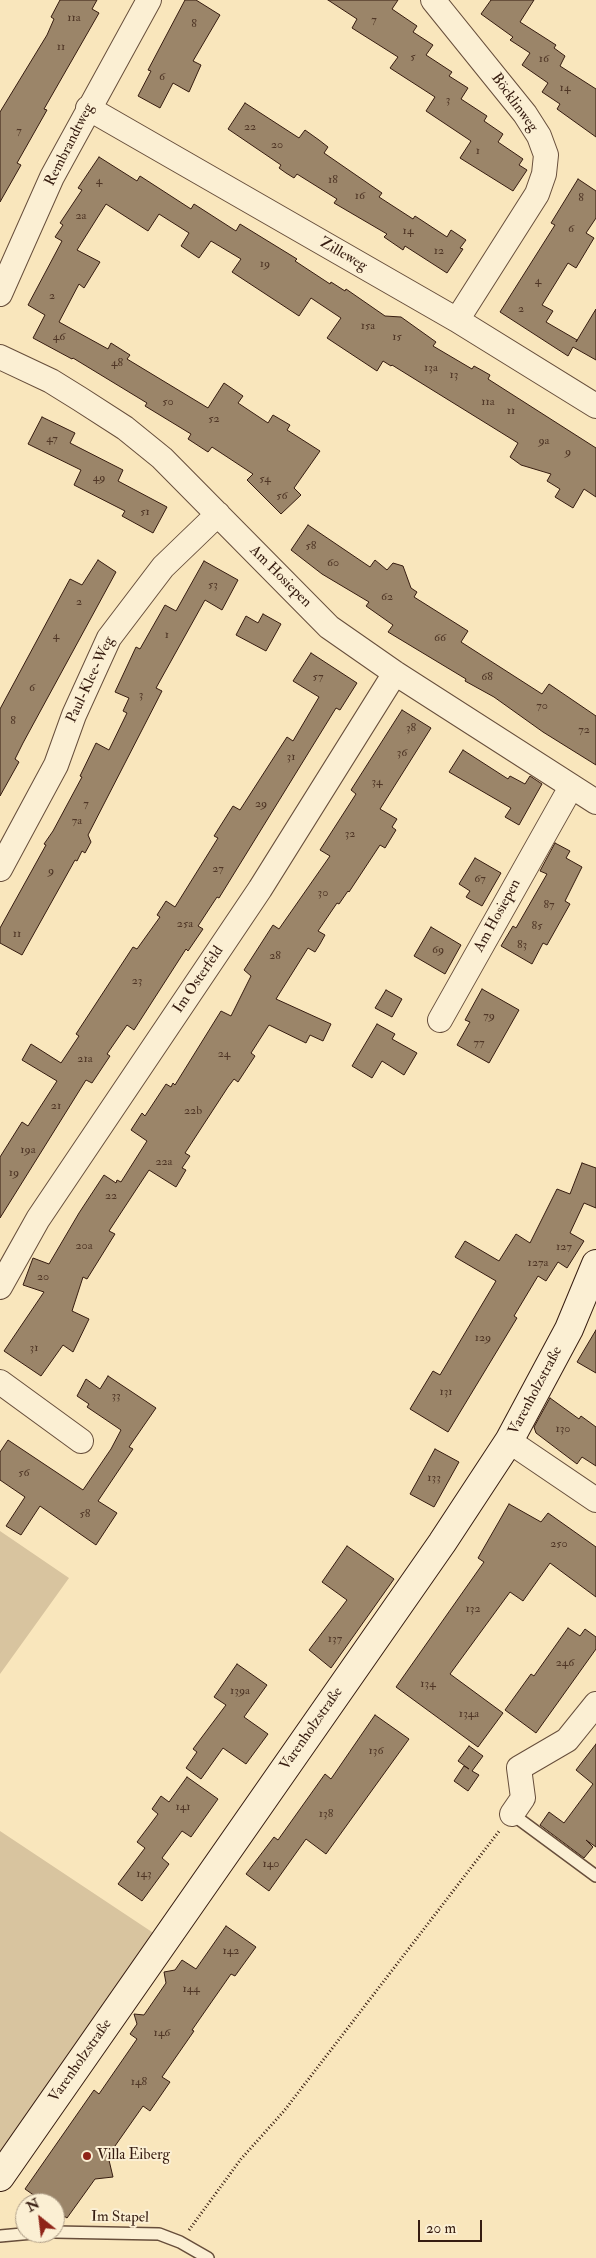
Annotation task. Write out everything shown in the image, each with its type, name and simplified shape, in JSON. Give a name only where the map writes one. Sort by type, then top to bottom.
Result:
[{"type":"street","name":"Rembrandtweg","points":[[0,294],[52,178],[88,108],[148,0]]},
{"type":"street","name":"Böcklinweg","points":[[433,0],[525,114],[538,136],[546,155],[544,174],[537,194],[457,320]]},
{"type":"street","name":"Zilleweg","points":[[88,108],[457,320],[596,406]]},
{"type":"street","name":"Am Hosiepen","points":[[0,357],[51,381],[125,428],[162,458],[329,626],[395,673],[596,802]]},
{"type":"street","name":"Paul-Klee-Weg","points":[[0,870],[56,765],[74,715],[109,638],[163,567],[218,514]]},
{"type":"street","name":"Im Osterfeld","points":[[0,1287],[38,1219],[260,889],[395,673]]},
{"type":"street","name":"Am Hosiepen","points":[[440,1020],[571,787]]},
{"type":"street","name":"Varenholzstraße","points":[[0,2177],[442,1543],[509,1441],[569,1330],[596,1264]]},
{"type":"street","points":[[0,1382],[81,1441]]},
{"type":"street","points":[[509,1441],[596,1500]]},
{"type":"street","points":[[512,1814],[523,1798],[519,1768],[567,1740],[596,1704]]},
{"type":"lane","points":[[512,1814],[596,1876]]},
{"type":"lane","name":"Im Stapel","points":[[65,2232],[159,2234],[180,2242],[208,2258]]},
{"type":"lane","points":[[0,2236],[15,2235]]},
{"type":"path","points":[[180,2242],[241,2159],[284,2111],[512,1814]]},
{"type":"shaded area","points":[[0,1531],[69,1578],[0,1674]]},
{"type":"shaded area","points":[[0,1831],[155,1934],[0,2160]]},
{"type":"building","points":[[60,0],[97,0],[92,9],[99,13],[44,109],[47,110],[17,163],[21,165],[0,202],[0,112],[47,35],[54,19],[51,17]]},
{"type":"building","points":[[185,0],[196,0],[220,15],[193,61],[201,65],[189,92],[173,83],[160,108],[138,96],[151,71],[148,70]]},
{"type":"building","points":[[328,0],[398,0],[392,9],[417,26],[413,32],[433,45],[426,55],[452,72],[449,76],[468,88],[461,99],[487,116],[484,121],[503,134],[498,142],[523,159],[519,165],[527,170],[513,191],[460,158],[471,141],[426,111],[435,97],[390,68],[398,57],[352,28],[357,19]]},
{"type":"building","points":[[491,0],[534,0],[520,22],[556,45],[554,48],[565,56],[560,66],[596,89],[596,137],[557,109],[560,104],[542,92],[548,83],[522,65],[530,53],[510,40],[513,37],[481,14]]},
{"type":"building","points":[[245,103],[299,138],[305,130],[328,147],[324,153],[382,193],[379,197],[413,219],[415,216],[447,237],[451,230],[466,240],[460,248],[463,249],[447,273],[405,246],[403,250],[384,237],[387,234],[334,203],[337,199],[297,174],[294,178],[286,173],[279,168],[281,165],[228,129]]},
{"type":"building","points":[[99,157],[137,181],[140,176],[191,209],[194,204],[236,231],[240,224],[297,259],[295,261],[330,284],[331,282],[345,291],[346,289],[385,316],[401,317],[436,342],[433,346],[472,369],[474,366],[490,375],[488,379],[596,448],[596,497],[584,489],[573,508],[555,497],[560,489],[547,481],[551,474],[521,465],[510,457],[518,443],[392,365],[383,361],[377,371],[327,338],[341,318],[311,298],[299,316],[232,272],[241,259],[211,241],[199,258],[181,246],[189,233],[159,214],[148,231],[106,204],[77,250],[100,262],[84,288],[79,284],[59,322],[108,349],[111,343],[130,355],[127,359],[208,408],[224,383],[243,396],[238,403],[268,423],[273,415],[290,425],[287,430],[320,451],[294,488],[301,495],[281,514],[247,480],[253,474],[212,447],[208,452],[188,439],[191,434],[145,406],[147,403],[73,358],[33,338],[45,315],[28,305],[62,241],[55,237],[63,225],[60,223],[82,190],[78,188]]},
{"type":"building","points":[[578,179],[596,191],[596,218],[586,233],[594,238],[576,268],[568,263],[542,305],[553,311],[546,322],[577,340],[576,342],[596,309],[596,360],[573,347],[568,356],[500,312],[555,225],[551,223]]},
{"type":"building","points":[[42,417],[75,433],[70,443],[123,470],[118,481],[167,507],[153,533],[122,516],[125,511],[74,485],[81,470],[28,444]]},
{"type":"building","points":[[308,525],[370,567],[375,560],[387,570],[393,563],[403,566],[411,588],[417,592],[414,597],[468,631],[461,642],[542,694],[549,684],[596,716],[596,765],[543,732],[494,697],[465,681],[466,679],[388,632],[393,625],[366,606],[369,602],[322,574],[291,550]]},
{"type":"building","points":[[98,560],[116,572],[23,743],[15,759],[19,762],[0,796],[0,709],[70,579],[82,585]]},
{"type":"building","points":[[204,561],[238,580],[222,610],[205,600],[156,688],[162,691],[88,835],[91,842],[85,853],[82,851],[77,861],[75,860],[22,955],[0,943],[0,928],[82,777],[80,776],[96,743],[109,750],[127,713],[123,711],[129,698],[115,692],[136,647],[140,649],[165,605],[176,611]]},
{"type":"building","points":[[263,614],[281,624],[266,651],[236,635],[246,616],[258,623]]},
{"type":"building","points":[[311,653],[357,683],[340,710],[336,708],[219,898],[217,897],[198,926],[203,929],[188,951],[186,949],[134,1030],[127,1025],[107,1054],[110,1056],[92,1083],[86,1080],[0,1218],[0,1157],[22,1122],[28,1126],[57,1081],[22,1060],[31,1044],[61,1063],[79,1036],[76,1034],[133,947],[137,949],[160,917],[157,915],[166,901],[175,907],[218,838],[214,836],[233,806],[240,810],[287,737],[293,741],[319,697],[293,681]]},
{"type":"building","points":[[402,710],[431,728],[380,809],[397,819],[392,827],[396,830],[385,848],[380,845],[349,892],[339,904],[337,903],[318,931],[325,935],[315,952],[308,948],[276,999],[331,1024],[323,1041],[310,1035],[306,1043],[269,1025],[251,1053],[255,1056],[238,1082],[234,1079],[228,1087],[185,1153],[190,1156],[182,1168],[186,1170],[176,1187],[149,1170],[109,1231],[115,1234],[87,1279],[83,1277],[72,1311],[89,1319],[73,1352],[63,1345],[41,1376],[4,1351],[44,1292],[23,1285],[33,1258],[49,1264],[104,1175],[116,1183],[117,1180],[121,1182],[147,1141],[131,1130],[142,1113],[145,1116],[166,1084],[171,1087],[173,1083],[175,1085],[221,1011],[231,1016],[251,976],[244,970],[273,925],[279,929],[330,856],[320,850],[356,794],[351,790]]},
{"type":"building","points":[[463,750],[508,779],[510,776],[525,784],[530,776],[542,784],[519,825],[505,817],[511,808],[449,772]]},
{"type":"building","points":[[555,843],[570,851],[566,858],[582,867],[565,901],[570,904],[547,945],[543,943],[532,964],[501,946],[513,926],[516,928],[547,874],[540,871]]},
{"type":"building","points":[[475,858],[501,873],[482,906],[466,897],[470,891],[459,884]]},
{"type":"building","points":[[431,927],[461,945],[445,974],[414,956]]},
{"type":"building","points":[[482,989],[519,1010],[489,1063],[457,1045],[470,1022],[465,1020]]},
{"type":"building","points":[[386,990],[402,999],[392,1017],[375,1008]]},
{"type":"building","points":[[377,1024],[395,1034],[392,1039],[417,1053],[404,1075],[382,1061],[372,1078],[352,1066]]},
{"type":"building","points":[[582,1163],[596,1168],[596,1208],[584,1203],[570,1233],[584,1241],[567,1268],[558,1262],[546,1281],[538,1276],[514,1316],[517,1318],[448,1432],[410,1409],[433,1371],[440,1375],[496,1281],[455,1257],[465,1241],[499,1261],[516,1234],[530,1243],[557,1189],[570,1194]]},
{"type":"building","points":[[596,1330],[596,1373],[577,1362]]},
{"type":"building","points":[[108,1376],[156,1408],[129,1447],[133,1449],[98,1501],[117,1513],[96,1545],[40,1506],[21,1535],[6,1526],[25,1497],[0,1480],[0,1452],[8,1440],[83,1490],[111,1449],[121,1430],[87,1407],[89,1404],[77,1396],[86,1379],[100,1389]]},
{"type":"building","points":[[550,1398],[579,1419],[581,1416],[596,1427],[596,1466],[582,1457],[577,1464],[536,1433],[534,1427]]},
{"type":"building","points":[[435,1449],[459,1462],[434,1507],[410,1494]]},
{"type":"building","points":[[509,1504],[541,1522],[548,1513],[596,1547],[596,1597],[550,1563],[523,1601],[510,1592],[450,1674],[503,1713],[478,1747],[396,1687],[484,1562],[478,1558]]},
{"type":"building","points":[[347,1546],[394,1579],[331,1668],[309,1650],[347,1600],[322,1582]]},
{"type":"building","points":[[568,1628],[580,1636],[585,1629],[596,1637],[596,1649],[536,1733],[505,1710],[531,1674],[534,1676]]},
{"type":"building","points":[[237,1664],[267,1685],[244,1717],[268,1734],[246,1764],[223,1748],[201,1779],[186,1768],[197,1752],[193,1749],[226,1705],[214,1697]]},
{"type":"building","points":[[375,1715],[409,1739],[326,1854],[306,1839],[269,1891],[246,1874],[274,1837],[278,1840],[325,1774],[331,1779]]},
{"type":"building","points":[[596,1744],[596,1847],[586,1840],[593,1847],[584,1858],[540,1825],[549,1812],[564,1823],[593,1784],[576,1770]]},
{"type":"building","points":[[469,1746],[483,1756],[472,1771],[479,1775],[468,1791],[454,1781],[464,1766],[469,1769],[458,1761]]},
{"type":"building","points":[[187,1777],[218,1799],[191,1837],[182,1831],[162,1858],[169,1864],[142,1901],[118,1884],[145,1848],[137,1842],[158,1814],[152,1809],[161,1796],[169,1802]]},
{"type":"building","points":[[226,1926],[256,1947],[235,1976],[231,1974],[192,2030],[194,2031],[162,2077],[170,2082],[150,2111],[143,2106],[108,2156],[113,2177],[95,2179],[67,2218],[65,2217],[65,2193],[31,2193],[25,2189],[94,2090],[99,2094],[137,2039],[130,2034],[137,2024],[134,2014],[144,2015],[166,1983],[164,1972],[175,1970],[182,1960],[196,1969]]},
{"type":"place","name":"Villa Eiberg","points":[[87,2156]]}]
